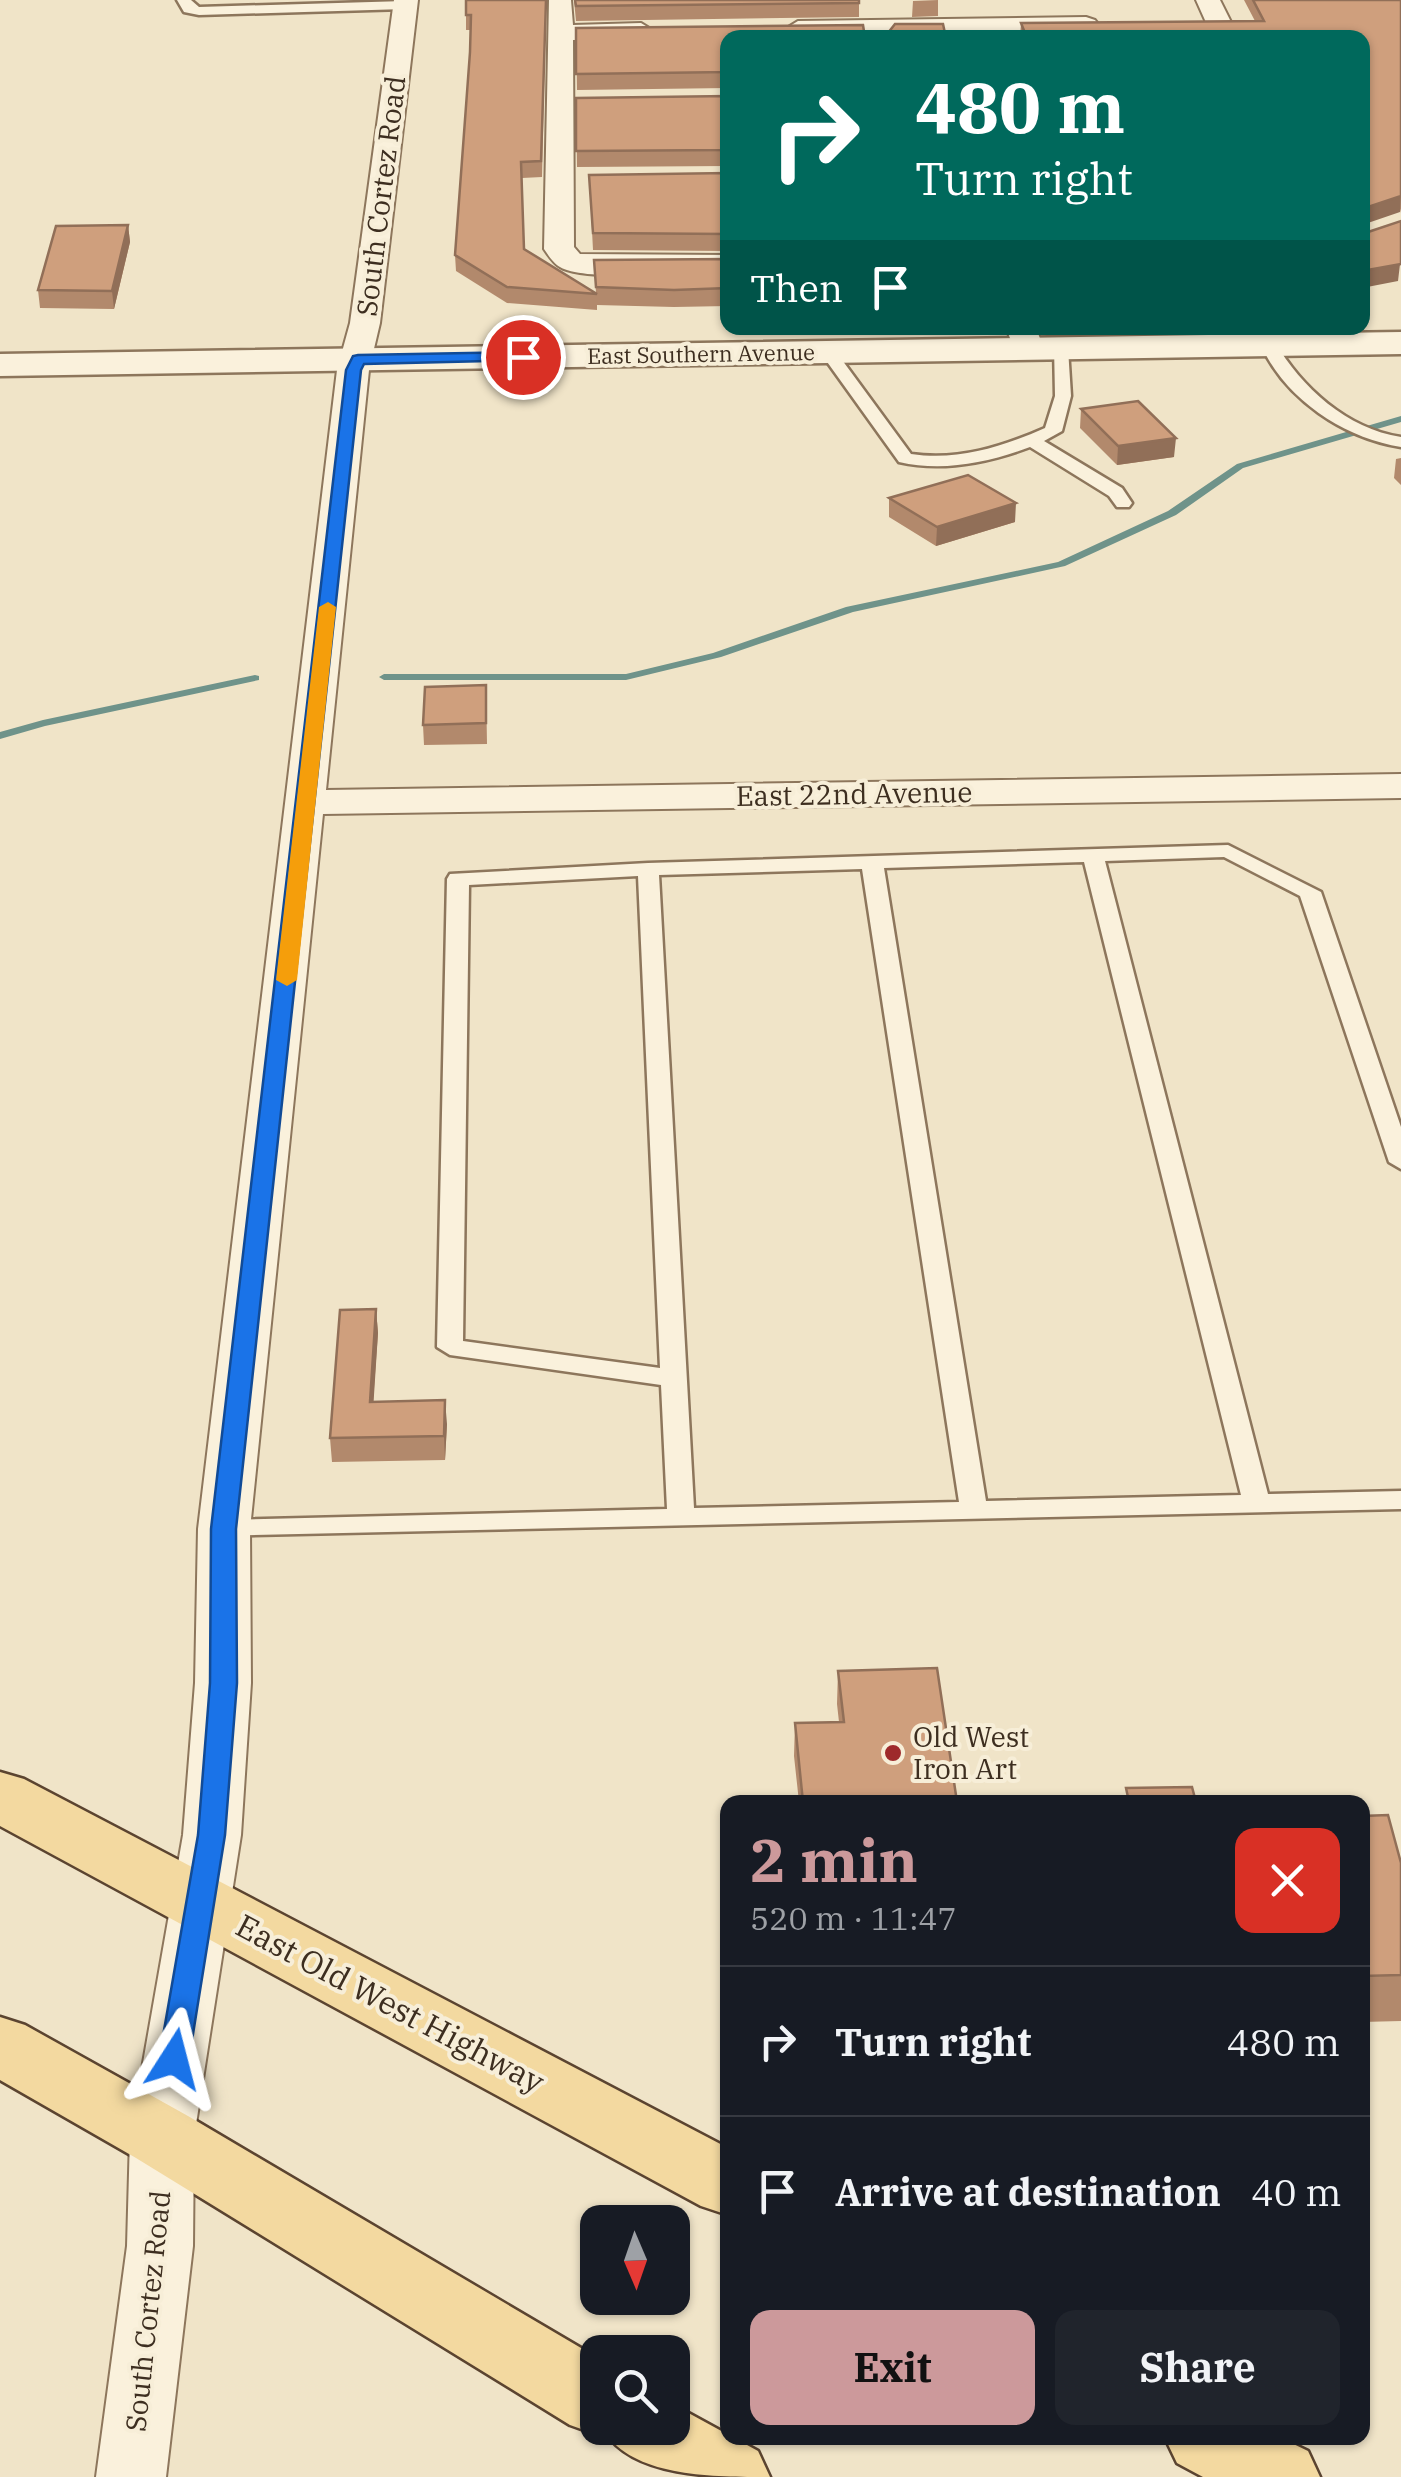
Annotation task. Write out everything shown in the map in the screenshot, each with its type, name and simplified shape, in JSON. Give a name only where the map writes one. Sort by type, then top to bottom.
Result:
[{"type":"main road","name":"East Old West Highway","points":[[0,1796],[720,2180]]},
{"type":"main road","points":[[0,2045],[162,2137],[580,2389]]},
{"type":"main road","points":[[673,2445],[729,2477]]},
{"type":"main road","points":[[1218,2445],[1279,2477]]},
{"type":"street","points":[[560,0],[560,32],[570,102],[558,180],[558,249],[571,262],[604,266],[720,264]]},
{"type":"street","points":[[882,0],[888,28]]},
{"type":"street","name":"South Cortez Road","points":[[131,2477],[160,2246],[162,2137],[212,1835],[223,1683],[224,1529],[350,398],[405,2]]},
{"type":"street","points":[[1188,24],[1218,20]]},
{"type":"street","points":[[1021,30],[1105,25]]},
{"type":"street","points":[[772,30],[938,30]]},
{"type":"street","points":[[560,32],[676,31]]},
{"type":"street","points":[[558,180],[596,180]]},
{"type":"street","name":"East Southern Avenue","points":[[0,365],[828,352],[1036,342],[1401,343]]},
{"type":"street","name":"East 22nd Avenue","points":[[307,802],[1401,786]]},
{"type":"lane","points":[[184,0],[184,6],[199,11],[405,2]]},
{"type":"lane","points":[[828,352],[904,458],[926,463],[962,460],[1032,441],[1053,431],[1063,396],[1036,342]]},
{"type":"lane","points":[[1269,345],[1272,360],[1285,377],[1391,442]]},
{"type":"lane","points":[[1032,441],[1116,492],[1123,503]]},
{"type":"lane","points":[[674,1378],[450,1347],[458,879],[648,869],[1228,851],[1310,892],[1401,1162]]},
{"type":"lane","points":[[1093,856],[1257,1504]]},
{"type":"lane","points":[[872,862],[974,1510]]},
{"type":"lane","points":[[648,869],[681,1518]]},
{"type":"lane","points":[[224,1529],[1401,1500]]},
{"type":"building","points":[[466,0],[546,0],[541,161],[521,162],[524,249],[597,294],[507,287],[455,255],[470,52],[471,15],[466,15]]},
{"type":"building","points":[[575,0],[859,0],[859,3],[576,6]]},
{"type":"building","points":[[1253,0],[1401,0],[1401,196],[1370,206],[1370,30],[1024,30],[1021,23],[1264,21]]},
{"type":"building","points":[[895,24],[943,24],[944,30],[890,30]]},
{"type":"building","points":[[863,25],[864,30],[720,30],[720,72],[576,74],[576,28]]},
{"type":"building","points":[[720,96],[720,150],[576,151],[576,98]]},
{"type":"building","points":[[720,173],[720,234],[593,233],[589,175]]},
{"type":"building","points":[[1401,221],[1401,264],[1370,270],[1370,231]]},
{"type":"building","points":[[128,225],[112,291],[38,290],[56,226]]},
{"type":"building","points":[[720,259],[720,288],[596,287],[594,260]]},
{"type":"building","points":[[1138,401],[1176,438],[1118,446],[1081,409]]},
{"type":"building","points":[[968,475],[1016,503],[937,527],[889,498]]},
{"type":"building","points":[[486,685],[486,723],[423,725],[425,687]]},
{"type":"building","points":[[376,1309],[370,1402],[445,1400],[444,1436],[330,1438],[340,1310]]},
{"type":"building","points":[[937,1668],[956,1795],[802,1795],[795,1723],[844,1722],[838,1671]]},
{"type":"building","points":[[1192,1787],[1194,1795],[1128,1795],[1126,1788]]},
{"type":"building","points":[[1388,1815],[1401,1863],[1401,1975],[1370,1976],[1370,1816]]},
{"type":"waterway","points":[[384,677],[626,677],[717,655],[850,609],[1061,564],[1172,513],[1240,466],[1401,419]]},
{"type":"waterway","points":[[0,736],[43,723],[255,678]]},
{"type":"slow traffic","points":[[287,980],[328,607]]},
{"type":"place","name":"Old West Iron Art","points":[[893,1753]]},
{"type":"route","points":[[174,2059],[212,1835],[223,1683],[224,1529],[354,370],[358,359],[523,357]]}]
